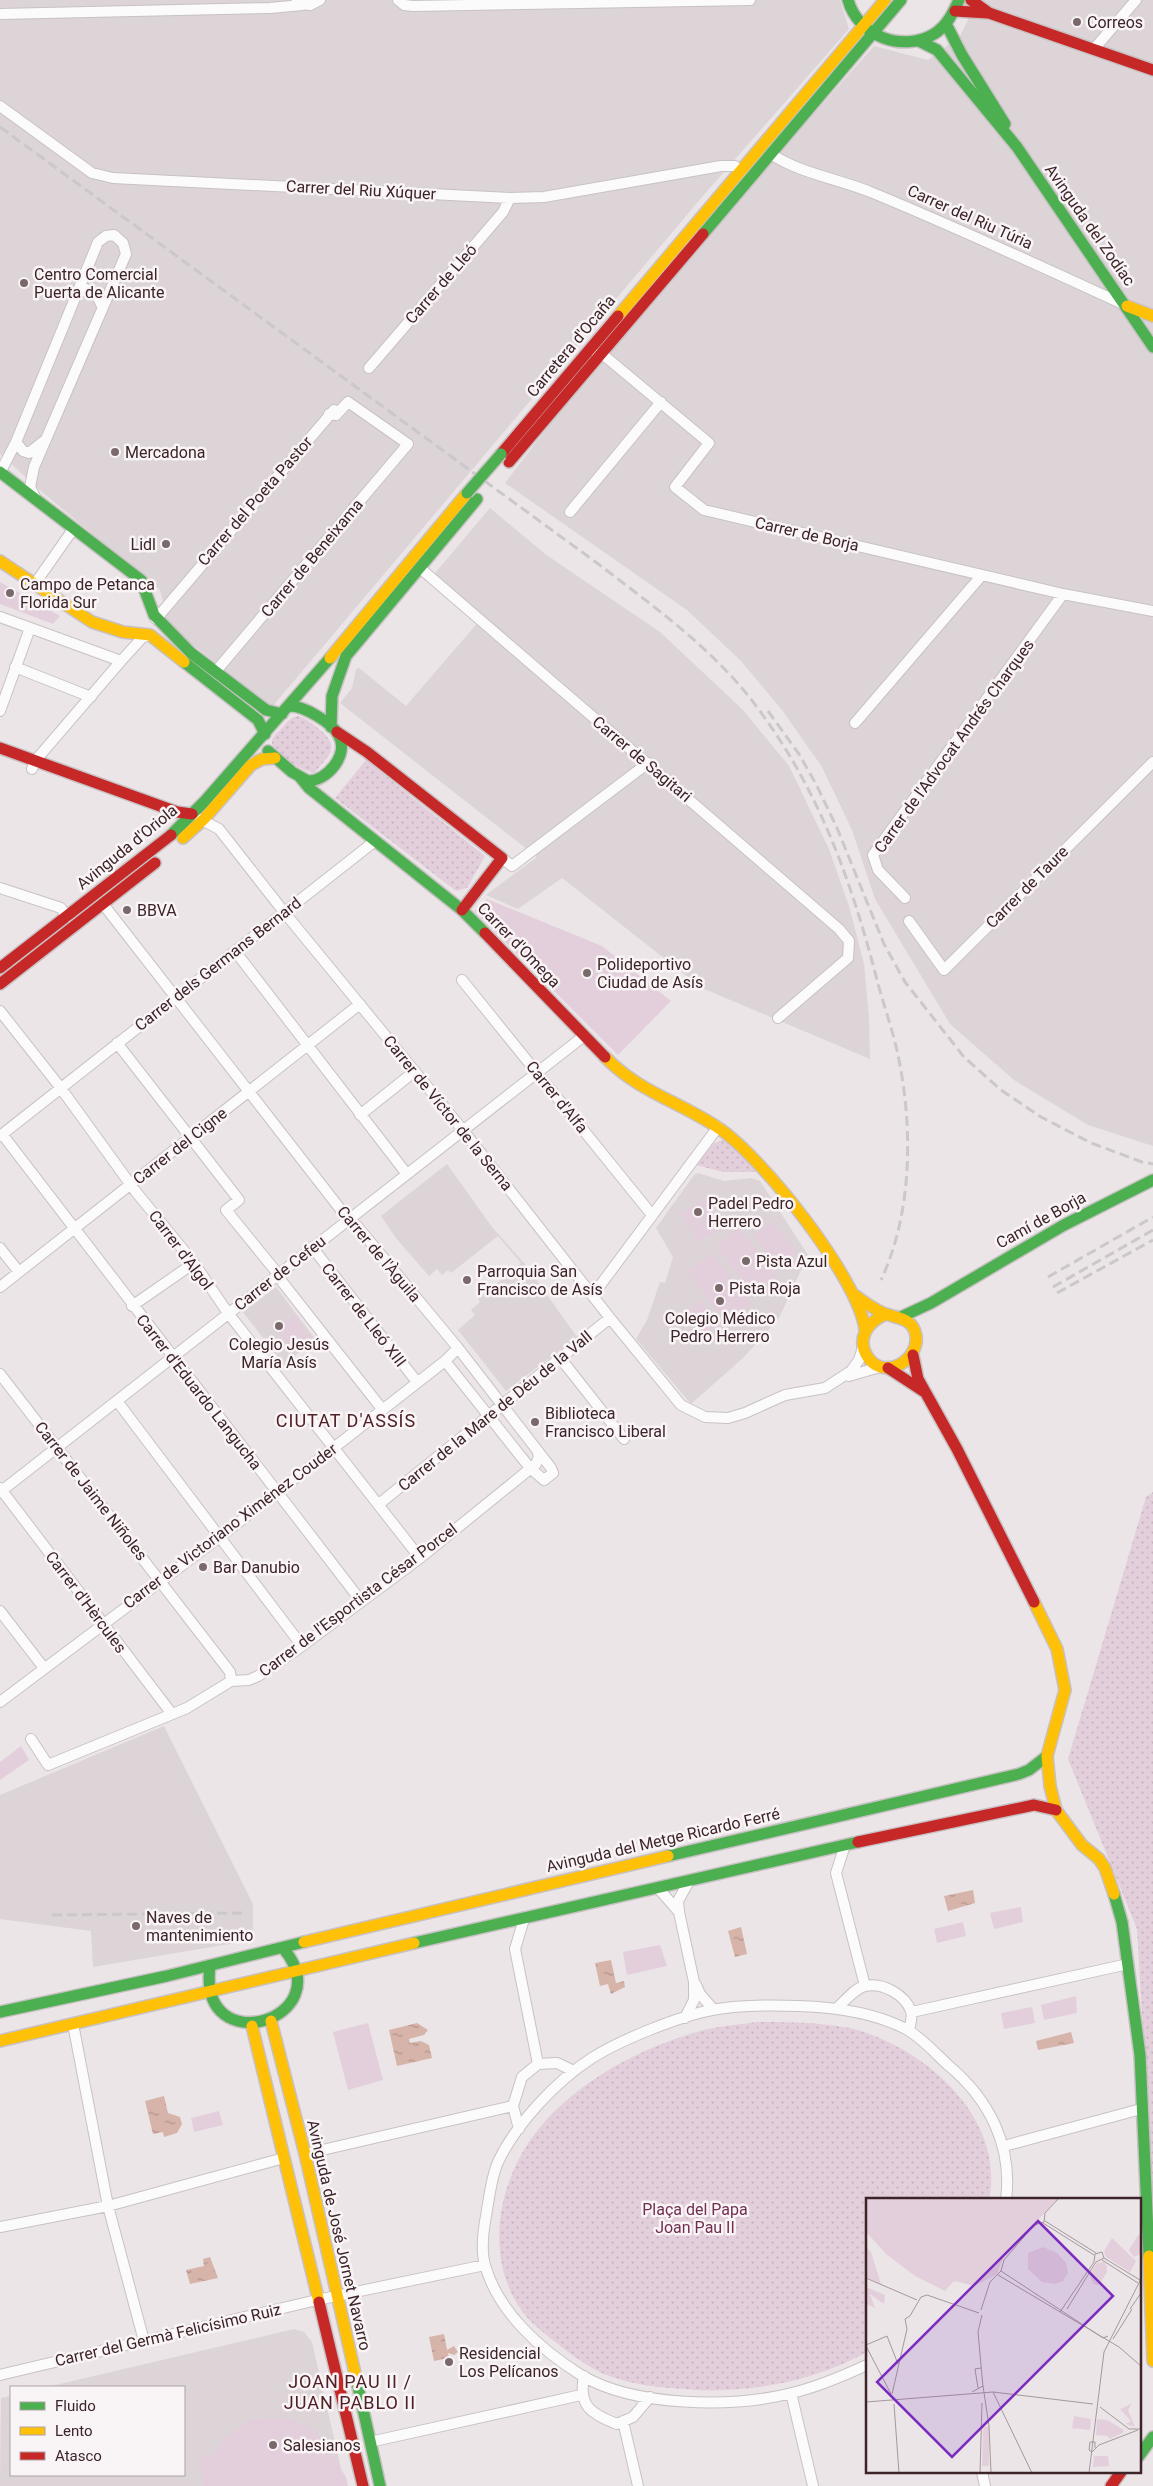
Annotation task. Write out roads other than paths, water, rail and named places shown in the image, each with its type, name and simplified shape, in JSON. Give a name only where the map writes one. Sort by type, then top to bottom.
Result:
[{"type":"street","points":[[291,0],[302,6]]},
{"type":"street","points":[[0,14],[270,8],[310,5],[320,0]]},
{"type":"street","points":[[398,0],[404,5],[413,6],[750,0]]},
{"type":"street","points":[[848,0],[853,13],[868,30],[884,40],[898,43],[919,41],[934,35],[946,24],[957,6],[989,13],[1153,70]]},
{"type":"street","name":"Carretera d'Ocaña","points":[[286,710],[505,458],[601,354],[771,154],[868,30],[885,0]]},
{"type":"street","name":"Carretera d'Ocaña","points":[[505,458],[585,354],[741,171],[868,30],[900,0]]},
{"type":"street","points":[[972,0],[989,13]]},
{"type":"street","points":[[1094,49],[1136,0]]},
{"type":"street","name":"Avinguda del Zodíac","points":[[946,24],[962,55],[995,106],[1017,147]]},
{"type":"street","name":"Avinguda del Zodíac","points":[[919,41],[936,50],[1017,147],[1127,306],[1153,347]]},
{"type":"street","name":"Carrer del Riu Xúquer","points":[[0,106],[100,177],[510,198],[544,197],[721,166],[735,166],[741,171]]},
{"type":"street","name":"Carrer del Riu Túria","points":[[771,154],[784,163],[864,189],[956,228],[1153,316]]},
{"type":"street","name":"Carrer de Lleó","points":[[369,368],[503,212],[510,198]]},
{"type":"street","points":[[36,498],[30,487],[34,467],[126,254],[123,243],[114,235],[106,236],[98,242],[16,442],[0,472],[141,580],[154,600],[159,603],[176,593]]},
{"type":"street","points":[[76,294],[86,288],[93,291],[99,297],[102,306]]},
{"type":"street","points":[[585,354],[601,354]]},
{"type":"street","name":"Carrer de Borja","points":[[601,354],[708,443],[675,487],[704,510],[1063,594],[1153,611]]},
{"type":"street","name":"Carrer del Poeta Pastor","points":[[156,618],[332,412],[336,415],[348,402],[408,444]]},
{"type":"street","points":[[570,512],[661,402]]},
{"type":"street","points":[[16,442],[23,451],[29,452],[45,441]]},
{"type":"street","name":"Carrer de Beneixama","points":[[216,671],[408,444]]},
{"type":"street","name":"Carretera d'Ocaña","points":[[334,729],[332,696],[346,656],[420,568],[472,496]]},
{"type":"street","points":[[34,585],[74,528]]},
{"type":"street","points":[[0,561],[34,585],[100,625],[123,632],[145,634],[258,720],[265,734],[265,746],[274,758]]},
{"type":"street","name":"Carrer de Sagitari","points":[[420,568],[839,929],[849,941],[848,958],[778,1018]]},
{"type":"street","points":[[855,723],[982,575]]},
{"type":"street","points":[[147,588],[148,605],[165,630],[266,710],[275,714],[286,710],[307,708],[367,752],[512,866],[648,763]]},
{"type":"street","name":"Carrer de l'Advocat Andrés Charques","points":[[904,898],[878,870],[873,855],[1063,594]]},
{"type":"street","points":[[0,617],[121,661]]},
{"type":"street","points":[[34,765],[142,638],[156,618]]},
{"type":"street","points":[[0,711],[30,628]]},
{"type":"street","points":[[15,667],[91,697]]},
{"type":"street","name":"Avinguda d'Oriola","points":[[0,968],[176,831],[286,710]]},
{"type":"street","points":[[300,777],[316,781],[332,767],[340,754],[342,745],[334,729]]},
{"type":"street","points":[[0,748],[34,765],[169,819],[191,816]]},
{"type":"street","points":[[0,757],[34,765],[176,812],[204,819]]},
{"type":"street","name":"Avinguda d'Oriola","points":[[0,984],[167,853],[204,819],[251,765],[262,759],[274,758]]},
{"type":"street","name":"Carrer d'Omega","points":[[274,758],[300,777],[310,788],[462,910],[612,1064],[639,1086],[718,1127],[762,1164],[786,1193],[852,1292],[863,1315],[865,1330]]},
{"type":"street","name":"Carrer de Taure","points":[[909,922],[944,970],[1153,762]]},
{"type":"street","points":[[169,819],[176,831]]},
{"type":"street","name":"Carrer de Víctor de la Serna","points":[[204,819],[219,829],[284,912],[462,1129],[675,1399],[690,1410],[705,1416],[720,1418],[745,1414],[785,1395],[816,1391],[843,1378]]},
{"type":"street","name":"Carrer dels Germans Bernard","points":[[1,1135],[375,841]]},
{"type":"street","points":[[462,910],[502,858]]},
{"type":"street","points":[[0,888],[62,908],[67,917]]},
{"type":"street","name":"Carrer de l'Àguila","points":[[103,904],[348,1219],[357,1226],[458,1348],[553,1473],[544,1480],[530,1468],[445,1361]]},
{"type":"street","points":[[235,950],[406,1173]]},
{"type":"street","name":"Carrer d'Alfa","points":[[462,980],[652,1215]]},
{"type":"street","name":"Carrer del Cigne","points":[[0,1287],[192,1138],[360,1004]]},
{"type":"street","name":"Carrer d'Algol","points":[[0,1011],[194,1263],[228,1313],[420,1558]]},
{"type":"street","name":"Carrer de Cefeu","points":[[1,1490],[536,1071],[584,1036]]},
{"type":"street","points":[[117,1042],[239,1200],[226,1210],[278,1274],[330,1346],[382,1409]]},
{"type":"street","points":[[360,1115],[415,1071]]},
{"type":"street","points":[[593,1294],[718,1127]]},
{"type":"street","name":"Carrer d'Eduardo Langucha","points":[[1,1135],[361,1601]]},
{"type":"street","name":"Camí de Borja","points":[[901,1316],[921,1309],[1089,1212],[1153,1180]]},
{"type":"street","name":"Carrer de Lleó XIII","points":[[312,1247],[417,1382]]},
{"type":"street","points":[[0,1248],[19,1272]]},
{"type":"street","points":[[132,1306],[194,1263]]},
{"type":"street","points":[[852,1292],[886,1314],[901,1316],[913,1328],[916,1336],[913,1355],[918,1379],[957,1449],[1057,1649],[1065,1690],[1047,1756],[1050,1786],[1056,1810],[1066,1827],[1105,1868],[1122,1922],[1128,1964],[1140,2055],[1144,2259],[1153,2361]]},
{"type":"street","name":"Camí de Borja","points":[[916,1336],[924,1320],[947,1293]]},
{"type":"street","points":[[843,1378],[855,1367],[863,1346],[865,1330],[877,1317],[886,1314]]},
{"type":"street","name":"Carrer de la Mare de Déu de la Vall","points":[[379,1504],[610,1318]]},
{"type":"street","points":[[863,1346],[869,1359],[918,1387],[927,1395]]},
{"type":"street","name":"Carrer de Victoriano Ximénez Couder","points":[[0,1702],[221,1536],[445,1361],[458,1348]]},
{"type":"street","points":[[843,1378],[884,1367],[902,1365],[913,1355]]},
{"type":"street","points":[[561,1359],[624,1439]]},
{"type":"street","name":"Carrer de Jaime Niñoles","points":[[0,1374],[230,1672],[231,1681]]},
{"type":"street","points":[[117,1400],[302,1646]]},
{"type":"street","name":"Carrer de l'Esportista César Porcel","points":[[31,1739],[48,1765],[172,1714],[231,1681],[249,1680],[258,1676],[302,1646],[420,1558],[538,1461],[538,1453]]},
{"type":"street","name":"Carrer d'Hèrcules","points":[[1,1490],[172,1714]]},
{"type":"street","points":[[0,1611],[44,1668]]},
{"type":"street","name":"Avinguda del Metge Ricardo Ferré","points":[[0,2012],[210,1966],[1019,1774],[1030,1770],[1047,1756]]},
{"type":"street","points":[[0,2041],[209,1990],[296,1972],[845,1845],[1034,1804],[1056,1810]]},
{"type":"street","points":[[845,1845],[836,1873],[865,1986]]},
{"type":"street","points":[[685,2018],[694,2000],[694,1982],[678,1901],[689,1881]]},
{"type":"street","points":[[658,1888],[679,1912]]},
{"type":"street","points":[[524,1919],[515,1949],[538,2064]]},
{"type":"street","points":[[210,1966],[209,1990],[217,2007],[234,2021],[252,2026],[271,2022],[295,1994],[296,1972],[292,1960],[283,1948]]},
{"type":"street","points":[[912,2012],[1128,1964]]},
{"type":"street","points":[[694,1982],[700,1994],[713,2010]]},
{"type":"street","points":[[838,2008],[849,1996],[865,1986],[889,1988],[903,1999],[912,2012],[909,2031]]},
{"type":"street","points":[[866,2365],[791,2394],[729,2402],[689,2402],[650,2397],[618,2389],[584,2376],[547,2353],[523,2328],[500,2298],[485,2264],[483,2233],[498,2163],[519,2129],[544,2098],[594,2056],[660,2026],[713,2010],[764,2005],[838,2008],[885,2020],[909,2031],[958,2073],[987,2108],[1004,2146],[1009,2177],[1006,2198]]},
{"type":"street","name":"Avinguda de José Jornet Navarro","points":[[271,2022],[305,2154],[380,2486]]},
{"type":"street","points":[[73,2024],[108,2206],[144,2340]]},
{"type":"street","points":[[252,2026],[363,2486]]},
{"type":"street","points":[[519,2129],[513,2106],[522,2077],[538,2064],[557,2063],[574,2071]]},
{"type":"street","points":[[305,2154],[513,2106]]},
{"type":"street","points":[[1004,2146],[1141,2109]]},
{"type":"street","points":[[0,2227],[108,2206],[284,2158]]},
{"type":"street","name":"Carrer del Germà Felicísimo Ruiz","points":[[0,2375],[317,2300],[336,2298],[485,2264]]},
{"type":"street","points":[[584,2376],[581,2394],[596,2416],[617,2424],[633,2417],[650,2397]]},
{"type":"street","points":[[370,2442],[581,2394]]},
{"type":"street","points":[[791,2394],[813,2486]]},
{"type":"street","points":[[623,2421],[638,2486]]},
{"type":"street","points":[[1140,2455],[1153,2437]]},
{"type":"street","points":[[1111,2486],[1120,2474]]},
{"type":"water","points":[[973,1890],[975,1903],[948,1911],[944,1896]]},
{"type":"water","points":[[741,1927],[747,1954],[735,1957],[728,1931]]},
{"type":"water","points":[[611,1960],[616,1983],[624,1981],[625,1987],[611,1994],[608,1984],[600,1986],[595,1963]]},
{"type":"water","points":[[417,2023],[428,2030],[424,2035],[409,2039],[410,2043],[421,2041],[429,2045],[432,2058],[397,2066],[389,2030]]},
{"type":"water","points":[[1071,2032],[1074,2043],[1038,2050],[1036,2041]]},
{"type":"water","points":[[164,2096],[168,2113],[180,2117],[182,2124],[177,2133],[164,2137],[163,2132],[153,2134],[145,2101]]},
{"type":"water","points":[[210,2257],[218,2278],[190,2284],[186,2270],[204,2266],[203,2259]]},
{"type":"water","points":[[444,2334],[447,2350],[454,2346],[458,2352],[454,2355],[448,2353],[449,2358],[434,2361],[429,2337]]},
{"type":"railway","points":[[0,127],[597,563],[694,640],[730,674],[746,693],[792,759],[827,829],[855,903],[897,1050],[904,1087],[908,1143],[907,1172],[899,1228],[881,1280]]},
{"type":"railway","points":[[768,711],[799,754],[817,786],[837,828],[884,944],[905,982],[964,1057],[1001,1090],[1041,1117],[1091,1143],[1142,1162],[1153,1164]]},
{"type":"railway","points":[[1048,1277],[1153,1217]]},
{"type":"railway","points":[[1053,1287],[1153,1230]]},
{"type":"railway","points":[[1057,1293],[1153,1240]]},
{"type":"railway","points":[[52,1915],[247,1913]]},
{"type":"place","name":"Correos","points":[[1077,22]]},
{"type":"place","name":"Centro Comercial Puerta de Alicante","points":[[24,283]]},
{"type":"place","name":"Mercadona","points":[[115,452]]},
{"type":"place","name":"Lidl","points":[[166,544]]},
{"type":"place","name":"Campo de Petanca Florida Sur","points":[[10,593]]},
{"type":"place","name":"BBVA","points":[[127,910]]},
{"type":"place","name":"Polideportivo Ciudad de Asís","points":[[587,973]]},
{"type":"place","name":"Padel Pedro Herrero","points":[[698,1212]]},
{"type":"place","name":"Pista Azul","points":[[746,1261]]},
{"type":"place","name":"Parroquia San Francisco de Asís","points":[[467,1280]]},
{"type":"place","name":"Pista Roja","points":[[719,1288]]},
{"type":"place","name":"Colegio Médico Pedro Herrero","points":[[720,1301]]},
{"type":"place","name":"Colegio Jesús María Asís","points":[[279,1326]]},
{"type":"place","name":"Biblioteca Francisco Liberal","points":[[535,1422]]},
{"type":"place","name":"Bar Danubio","points":[[203,1567]]},
{"type":"place","name":"Naves de mantenimiento","points":[[136,1926]]},
{"type":"place","name":"Residencial Los Pelícanos","points":[[449,2362]]},
{"type":"place","name":"Salesianos","points":[[273,2445]]},
{"type":"district","name":"CIUTAT D'ASSÍS","points":[[346,1420]]},
{"type":"district","name":"JOAN PAU II / JUAN PABLO II","points":[[350,2391]]},
{"type":"park label","name":"Plaça del Papa Joan Pau II","points":[[695,2218]]}]
